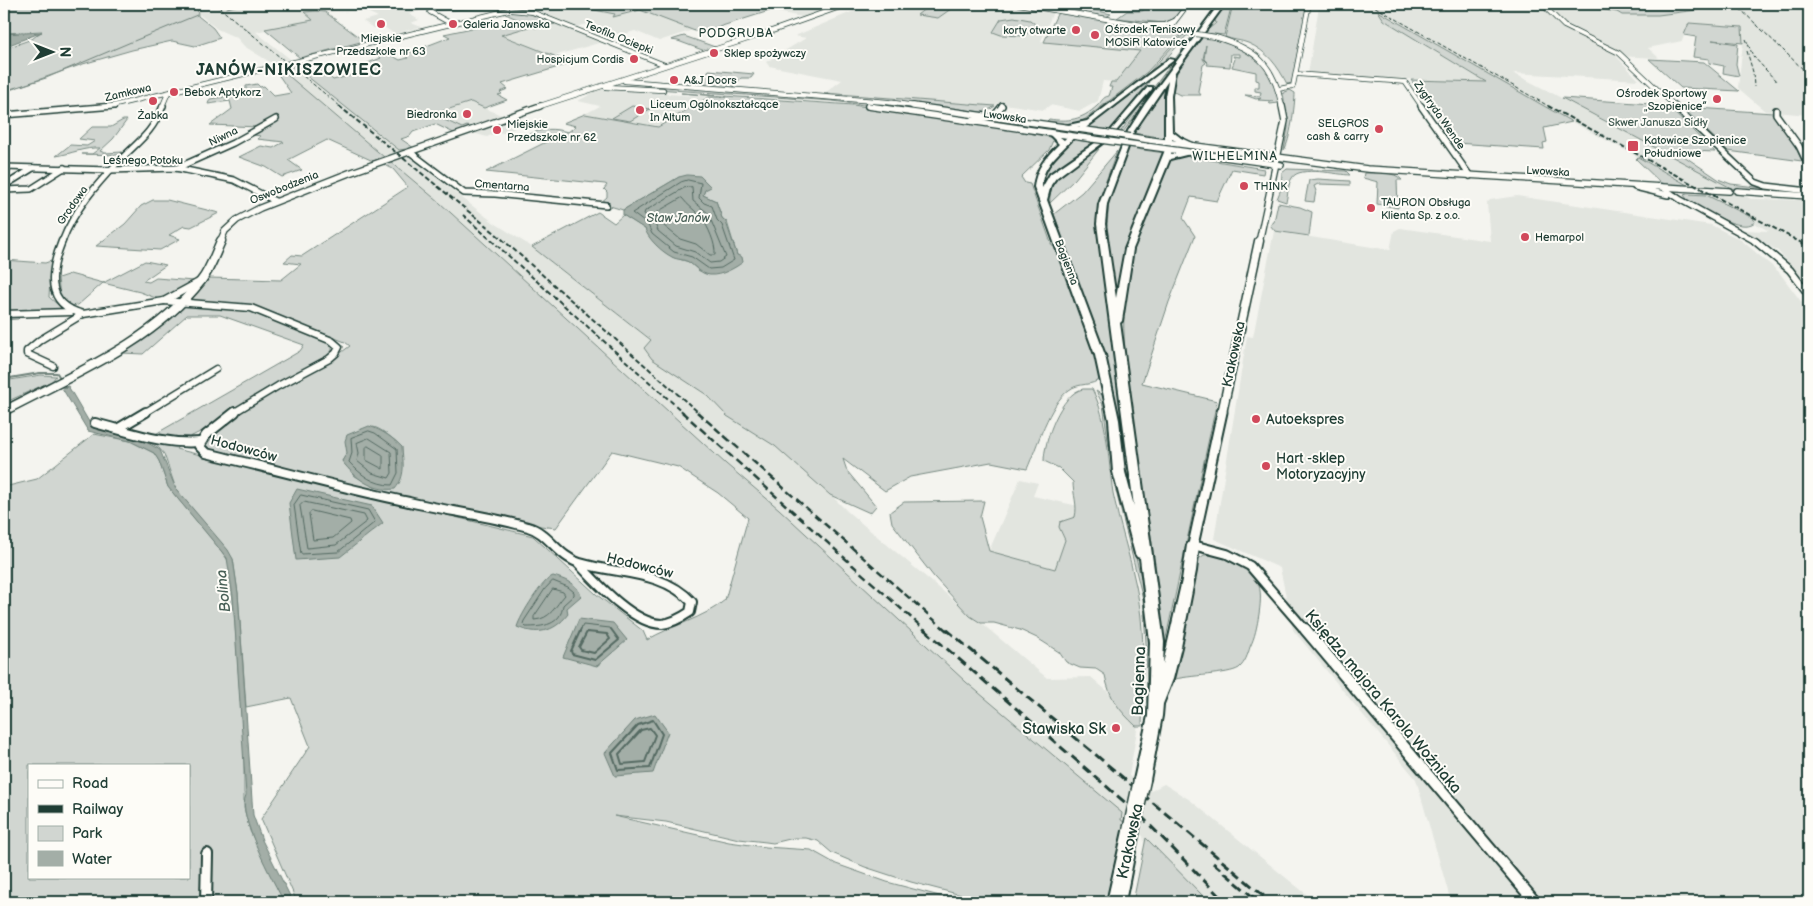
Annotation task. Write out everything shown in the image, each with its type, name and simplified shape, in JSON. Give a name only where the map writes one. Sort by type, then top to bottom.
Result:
[{"type":"main road","name":"Bagienna","points":[[1142,780],[1156,704],[1157,642],[1102,228],[1104,201],[1130,131],[1214,4]]},
{"type":"main road","name":"Bagienna","points":[[1150,582],[1134,532],[1119,472],[1114,420],[1102,362],[1043,199],[1047,185],[1053,176],[1110,135],[1173,64],[1222,4]]},
{"type":"main road","points":[[1062,127],[1086,132],[1173,64]]},
{"type":"main road","points":[[1115,327],[1122,300],[1123,273],[1129,250],[1162,145],[1170,132],[1168,96],[1173,64]]},
{"type":"main road","points":[[1050,132],[1059,138],[1063,144]]},
{"type":"main road","points":[[1170,132],[1191,149]]},
{"type":"main road","points":[[1043,199],[1039,191],[1038,177],[1045,163],[1072,136]]},
{"type":"main road","points":[[1162,145],[1191,149]]},
{"type":"main road","points":[[1156,704],[1166,685],[1174,651],[1190,572],[1193,545]]},
{"type":"main road","name":"Krakowska","points":[[1116,902],[1142,780]]},
{"type":"street","points":[[439,4],[433,4],[430,12],[450,23]]},
{"type":"street","points":[[645,74],[666,65],[794,24],[848,4]]},
{"type":"street","points":[[1019,4],[1166,28],[1236,43],[1256,53],[1272,72],[1279,87],[1289,88],[1294,84],[1310,4]]},
{"type":"street","points":[[1166,28],[1188,4]]},
{"type":"street","points":[[1542,4],[1564,26],[1619,53],[1755,182],[1766,186],[1809,191]]},
{"type":"street","name":"Teofila Ociepki","points":[[450,23],[501,11],[527,10],[666,65]]},
{"type":"street","name":"Zamkowa","points":[[4,115],[102,108],[450,23]]},
{"type":"street","name":"Lwowska","points":[[645,74],[649,81],[668,84]]},
{"type":"street","name":"Oswobodzenia","points":[[4,411],[130,343],[155,326],[172,300],[186,297],[201,281],[212,262],[225,231],[244,216],[276,201],[555,100],[615,81],[645,74]]},
{"type":"street","name":"Oswobodzenia","points":[[599,86],[635,82],[645,74]]},
{"type":"street","name":"Oswobodzenia","points":[[628,83],[645,74]]},
{"type":"street","name":"Zygfryda Wende","points":[[1296,74],[1405,82],[1470,176]]},
{"type":"street","name":"Lwowska","points":[[615,81],[628,83],[639,88]]},
{"type":"street","name":"Lwowska","points":[[635,82],[887,102],[1062,127]]},
{"type":"street","name":"Lwowska","points":[[606,86],[851,104],[1072,136],[1086,132],[1093,139],[1145,146],[1162,145]]},
{"type":"street","name":"Krakowska","points":[[1193,545],[1285,121],[1279,87]]},
{"type":"street","name":"Grodowa","points":[[71,312],[62,306],[53,289],[56,257],[69,224],[110,170],[152,129],[168,92]]},
{"type":"street","points":[[967,120],[993,117],[1002,105]]},
{"type":"street","points":[[1776,110],[1776,114],[1799,146],[1809,167]]},
{"type":"street","points":[[993,117],[998,122],[1009,126]]},
{"type":"street","name":"Niwna","points":[[176,168],[233,143],[276,119]]},
{"type":"street","points":[[1086,132],[1107,133]]},
{"type":"street","name":"Lwowska","points":[[1107,133],[1162,145],[1276,161],[1470,176],[1729,191]]},
{"type":"street","points":[[1145,146],[1162,145]]},
{"type":"street","name":"Cmentarna","points":[[410,152],[464,193],[494,194],[606,205]]},
{"type":"street","name":"Leśnego Potoku","points":[[4,167],[110,170],[176,168],[234,180],[276,201]]},
{"type":"street","points":[[4,186],[34,168]]},
{"type":"street","points":[[4,190],[31,189],[64,168]]},
{"type":"street","points":[[1628,185],[1675,197]]},
{"type":"street","points":[[1662,187],[1675,197],[1760,242],[1776,254],[1795,274],[1809,295]]},
{"type":"street","points":[[1675,197],[1675,192],[1679,188]]},
{"type":"street","points":[[1737,191],[1809,196]]},
{"type":"street","points":[[4,314],[71,312],[83,314],[172,300],[201,281]]},
{"type":"street","name":"Hodowców","points":[[172,300],[255,309],[332,341],[339,346],[339,350],[333,356],[255,400],[209,431],[200,442],[201,450],[206,453],[407,502],[530,527],[538,531],[548,544],[563,556],[578,563],[637,575],[679,588],[692,602],[690,612],[675,621],[656,624],[644,621],[601,587],[578,563]]},
{"type":"street","points":[[53,366],[31,358],[27,351],[40,340],[83,314]]},
{"type":"street","points":[[119,428],[216,369]]},
{"type":"street","name":"Oswobodzenia","points":[[4,406],[36,393]]},
{"type":"street","points":[[95,423],[119,428],[169,444],[200,442]]},
{"type":"street","name":"Księdza majora Karola Woźniaka","points":[[1193,545],[1230,556],[1247,564],[1257,572],[1265,587],[1274,593],[1535,902]]},
{"type":"street","points":[[206,902],[208,854]]},
{"type":"shaded area","points":[[189,4],[463,4],[535,7],[536,8],[579,7],[616,14],[614,17],[640,10],[693,30],[659,41],[635,31],[621,35],[591,23],[576,27],[529,7],[477,7],[421,9],[409,14],[419,20],[411,23],[421,27],[394,34],[383,26],[373,28],[363,21],[378,17],[365,11],[305,12],[314,20],[256,32],[493,222],[532,247],[652,341],[792,456],[848,512],[1047,678],[1091,677],[1139,719],[1129,776],[1151,791],[1164,784],[1190,800],[1316,902],[1173,902],[1150,875],[1143,836],[1117,818],[947,668],[406,178],[273,64],[244,46],[237,38],[217,29]]},
{"type":"shaded area","points":[[791,4],[805,6],[811,4],[843,4],[806,18],[768,10]]},
{"type":"shaded area","points":[[854,4],[931,4],[920,12],[938,18],[955,6],[970,8],[974,4],[1005,4],[1053,12],[1041,41],[1141,50],[1116,82],[1103,81],[1098,101],[1080,111],[1050,105],[1044,110],[998,103],[995,106],[825,93],[842,80],[769,66],[766,62],[806,38],[795,36],[856,10],[845,7]]},
{"type":"shaded area","points":[[1365,4],[1569,4],[1617,12],[1622,15],[1686,12],[1703,8],[1729,9],[1725,4],[1805,4],[1809,6],[1809,115],[1765,111],[1738,88],[1743,43],[1742,27],[1689,23],[1682,41],[1648,48],[1659,58],[1616,56],[1639,80],[1513,73],[1662,150],[1751,199],[1809,200],[1809,288],[1778,251],[1743,230],[1769,231],[1379,12],[1384,20],[1487,83],[1308,74],[1319,6],[1371,8]]},
{"type":"shaded area","points":[[555,24],[602,42],[554,56],[500,34],[532,26],[535,28]]},
{"type":"shaded area","name":"Liceum Ogólnokształcące In Altum","points":[[599,89],[709,97],[658,127],[585,114],[600,106],[578,101],[589,95],[585,93]]},
{"type":"shaded area","points":[[471,102],[501,115],[501,117],[470,128],[462,128],[436,116],[437,114]]},
{"type":"shaded area","name":"Miejskie Przedszkole nr 62","points":[[500,124],[515,128],[487,137],[473,133]]},
{"type":"shaded area","points":[[1517,196],[1711,225],[1741,240],[1779,272],[1809,312],[1809,902],[1451,902],[1416,779],[1293,630],[1280,568],[1214,539],[1247,336],[1253,337],[1274,231],[1390,250],[1394,231],[1400,228],[1490,241],[1487,203],[1490,200]]},
{"type":"shaded area","points":[[1020,479],[1038,483],[1033,496],[1078,506],[1075,517],[1061,522],[1059,527],[1065,540],[1055,569],[989,551]]},
{"type":"green space","points":[[4,4],[197,4],[198,16],[213,28],[220,38],[195,46],[172,41],[132,50],[83,64],[4,92],[4,49],[32,39],[42,31],[4,33]]},
{"type":"green space","points":[[277,4],[380,6],[377,8],[321,8]]},
{"type":"green space","points":[[791,4],[700,33],[640,10],[613,17],[615,14],[579,7],[435,10],[438,5]]},
{"type":"green space","points":[[931,4],[974,4],[971,8],[955,6],[938,18],[917,15]]},
{"type":"green space","points":[[1029,4],[1068,4],[1111,14],[1106,17]]},
{"type":"green space","points":[[1152,4],[1185,4],[1173,19],[1163,23],[1117,18],[1127,11],[1142,11]]},
{"type":"green space","points":[[1225,4],[1232,4],[1224,35],[1204,33],[1216,23],[1214,18]]},
{"type":"green space","points":[[1233,4],[1307,5],[1293,83],[1287,84],[1276,65],[1261,50],[1248,43],[1225,37]]},
{"type":"green space","points":[[1569,4],[1725,4],[1730,9],[1703,8],[1658,15],[1622,15],[1617,12]]},
{"type":"green space","points":[[1378,11],[1572,122],[1544,128],[1547,142],[1543,143],[1544,149],[1456,143],[1411,80],[1486,82],[1384,20]]},
{"type":"green space","points":[[304,12],[325,12],[364,41],[300,58],[265,29],[313,20]]},
{"type":"green space","points":[[501,12],[526,12],[555,24],[535,28],[532,26],[501,35],[572,63],[502,84],[508,89],[500,92],[502,94],[498,95],[507,100],[484,108],[471,102],[437,113],[439,115],[436,116],[462,128],[467,126],[471,128],[456,134],[435,124],[413,132],[410,136],[401,139],[414,148],[399,150],[292,64],[299,63],[310,72],[321,69],[333,80],[360,73],[363,70],[360,66],[381,58],[376,55],[385,52],[400,60],[408,58],[403,55],[450,37],[444,34],[472,28],[526,23]]},
{"type":"green space","points":[[1058,12],[1144,28],[1183,33],[1147,72],[1084,120],[1072,124],[1047,121],[1049,119],[1074,119],[1091,111],[1103,99],[1109,96],[1112,87],[1109,87],[1111,82],[1116,82],[1140,51],[1044,42]]},
{"type":"green space","points":[[1014,17],[1030,20],[1035,24],[1024,36],[1001,35],[993,32],[1001,19]]},
{"type":"green space","points":[[1689,23],[1742,27],[1743,43],[1712,40],[1738,44],[1736,64],[1739,76],[1723,73],[1724,66],[1709,63],[1709,59],[1693,57],[1696,37],[1684,35]]},
{"type":"green space","points":[[1185,33],[1188,34],[1157,69],[1110,105],[1101,108],[1149,72]]},
{"type":"green space","points":[[1193,35],[1196,35],[1123,132],[1121,131]]},
{"type":"green space","points":[[684,36],[715,47],[725,45],[705,51],[671,40]]},
{"type":"green space","points":[[1204,36],[1232,44],[1254,56],[1269,75],[1279,103],[1270,104],[1268,101],[1273,101],[1258,100],[1261,98],[1256,99],[1245,95],[1260,96],[1261,92],[1255,91],[1255,87],[1259,87],[1259,81],[1256,80],[1256,72],[1232,67],[1235,59],[1233,56],[1240,57],[1240,54],[1231,54],[1230,67],[1207,65],[1208,63],[1204,59],[1206,45],[1203,59],[1206,63],[1203,65],[1198,91],[1201,95],[1180,95],[1172,91],[1174,79],[1178,71]]},
{"type":"green space","points":[[1649,59],[1704,62],[1739,91],[1681,88]]},
{"type":"green space","points":[[277,66],[384,157],[373,161],[327,140],[288,160],[302,170],[282,177],[266,167],[239,157],[261,146],[273,148],[284,142],[257,139],[261,136],[246,134],[259,127],[210,125],[232,109],[230,101],[208,104],[210,99],[246,90],[246,86],[257,84],[260,87],[264,86],[274,96],[291,93],[273,67]]},
{"type":"green space","points":[[709,70],[754,74],[751,78],[741,78],[732,88],[689,83],[697,78],[702,79]]},
{"type":"green space","points":[[1149,82],[1111,130],[1088,127]]},
{"type":"green space","points":[[646,83],[895,104],[988,117],[971,119],[833,101],[642,88]]},
{"type":"green space","points":[[1165,89],[1166,138],[1133,133]]},
{"type":"green space","points":[[1290,90],[1295,93],[1294,106],[1290,132],[1284,150],[1288,127],[1283,93]]},
{"type":"green space","points":[[681,93],[853,105],[1050,134],[1051,136],[1014,130],[1054,138],[1049,150],[1021,177],[1025,183],[1030,184],[1052,246],[1057,246],[1090,335],[1101,378],[1094,383],[1077,386],[1069,390],[1055,405],[1044,426],[1027,469],[991,462],[910,477],[885,491],[843,459],[847,471],[876,506],[870,513],[830,495],[775,446],[727,416],[707,395],[652,359],[644,348],[651,340],[532,247],[598,212],[614,223],[623,215],[645,229],[672,257],[689,262],[699,271],[737,255],[727,222],[722,218],[716,201],[703,195],[705,190],[679,177],[623,210],[600,203],[607,197],[607,192],[604,189],[607,185],[605,184],[486,172],[548,141],[528,135],[548,129],[568,132],[576,126],[563,123],[585,114],[658,127],[709,97],[727,97]]},
{"type":"green space","points":[[823,94],[995,106],[982,112],[912,103],[983,113],[977,113]]},
{"type":"green space","name":"Skwer Janusza Sidły","points":[[1562,98],[1666,105],[1715,152],[1668,150],[1681,154],[1718,179],[1731,184],[1806,193],[1733,189]]},
{"type":"green space","points":[[632,106],[650,109],[630,121],[612,118]]},
{"type":"green space","points":[[1682,107],[1773,113],[1794,143],[1802,161],[1728,151]]},
{"type":"green space","points":[[123,120],[127,120],[113,139],[100,151],[105,153],[122,152],[119,155],[82,154],[92,154],[100,148],[94,148],[56,156],[70,145],[87,146],[95,141],[79,139],[92,127],[111,127]]},
{"type":"green space","points":[[1072,139],[1096,143],[1058,168],[1042,184],[1048,164]]},
{"type":"green space","points":[[1127,145],[1136,147],[1136,149],[1165,153],[1124,255],[1117,303],[1105,227],[1107,226],[1109,201],[1107,201]]},
{"type":"green space","points":[[1099,149],[1075,179],[1050,203],[1050,193],[1058,176],[1073,164]]},
{"type":"green space","points":[[1117,151],[1099,200],[1096,226],[1135,509],[1126,478],[1117,409],[1108,367],[1054,214],[1082,192]]},
{"type":"green space","points":[[1180,155],[1264,169],[1263,174],[1232,169],[1217,201],[1191,197],[1183,218],[1195,236],[1169,302],[1142,383],[1217,401],[1164,647],[1155,563],[1128,382],[1124,339],[1124,296],[1131,254],[1144,218],[1169,159]]},
{"type":"green space","points":[[1638,157],[1689,186],[1663,185],[1636,159]]},
{"type":"green space","points":[[390,161],[440,203],[726,464],[779,509],[966,682],[1122,813],[1121,820],[1124,822],[1107,902],[988,902],[911,882],[865,867],[832,853],[818,841],[806,838],[794,838],[773,843],[739,839],[666,822],[614,816],[729,842],[811,850],[836,864],[887,882],[962,902],[297,902],[261,819],[310,746],[291,698],[246,707],[238,593],[233,559],[176,489],[164,454],[159,448],[145,440],[300,351],[304,345],[220,315],[187,315],[143,354],[122,353],[187,304],[231,307],[257,313],[329,343],[332,346],[332,352],[325,358],[264,390],[204,430],[182,441],[176,449],[533,536],[596,594],[643,631],[647,640],[707,612],[725,600],[748,518],[718,493],[678,467],[612,451],[556,528],[533,525],[379,492],[206,449],[204,444],[207,438],[221,424],[270,393],[327,363],[350,346],[345,342],[253,306],[189,300],[209,278],[281,280],[301,264],[284,262],[292,255],[302,256],[408,187],[393,169],[383,164]],"holes":[[[373,427],[388,435],[402,447],[376,488],[355,476],[342,461],[347,453]]]},
{"type":"green space","points":[[1287,169],[1346,171],[1350,175],[1311,171],[1296,174],[1290,183],[1286,202],[1277,199],[1281,189],[1282,173]]},
{"type":"green space","points":[[1364,173],[1390,174],[1402,180],[1397,180],[1398,208],[1377,204],[1378,182],[1363,178]]},
{"type":"green space","points":[[1309,180],[1350,181],[1350,185],[1318,184],[1314,186],[1316,191],[1314,202],[1305,201]]},
{"type":"green space","points":[[1684,195],[1706,195],[1753,218],[1755,222],[1749,225],[1741,225],[1722,219],[1689,202]]},
{"type":"green space","points":[[153,200],[167,200],[219,213],[191,227],[184,226],[169,235],[180,239],[160,250],[96,246],[125,224],[141,206]]},
{"type":"green space","points":[[1278,203],[1300,207],[1312,212],[1309,236],[1275,231],[1270,225],[1274,222]]},
{"type":"green space","points":[[4,260],[45,263],[51,261],[49,297],[65,311],[22,315],[18,319],[4,320]]},
{"type":"green space","points":[[145,261],[166,265],[143,281],[149,282],[156,278],[194,281],[161,300],[140,292],[103,283]]},
{"type":"green space","points":[[70,274],[103,283],[78,305],[70,306],[60,297],[58,278]]},
{"type":"green space","points":[[41,375],[56,376],[52,381],[4,403],[4,381]]},
{"type":"green space","points":[[1083,389],[1092,389],[1101,414],[1107,440],[1113,493],[1134,574],[1141,621],[1143,656],[1142,726],[1136,726],[1120,709],[1112,697],[1105,675],[1096,669],[1080,668],[1066,662],[1059,652],[1020,630],[994,623],[981,623],[970,616],[934,577],[892,523],[890,512],[904,502],[984,501],[980,517],[989,551],[1055,569],[1065,540],[1059,527],[1060,522],[1075,517],[1076,504],[1073,482],[1059,468],[1044,461],[1045,452],[1055,419],[1061,408],[1075,392]]},
{"type":"green space","points":[[1096,391],[1104,396],[1106,400],[1125,514],[1146,597],[1151,646],[1150,700],[1147,703],[1143,599],[1114,483],[1103,405]]},
{"type":"green space","points":[[94,434],[130,441],[154,453],[159,461],[168,487],[229,562],[244,752],[244,808],[250,831],[284,902],[4,902],[4,487],[37,479]]},
{"type":"green space","points":[[1204,555],[1216,555],[1243,567],[1258,582],[1260,596],[1256,631],[1246,658],[1239,668],[1226,672],[1172,680],[1197,560]]},
{"type":"green space","points":[[1146,838],[1205,898],[1208,902],[1133,902]]},
{"type":"water","points":[[42,32],[4,47],[4,34]]},
{"type":"water","name":"Staw Janów","points":[[687,175],[700,176],[711,187],[705,190],[703,195],[716,201],[722,218],[726,222],[737,255],[742,257],[743,262],[723,273],[707,274],[688,262],[668,255],[652,241],[645,229],[623,215],[623,210],[679,177]]},
{"type":"water","points":[[68,386],[92,427],[141,439],[160,450],[176,489],[228,550],[233,559],[238,593],[253,815],[262,840],[293,902],[284,902],[265,865],[246,817],[233,597],[227,558],[168,487],[159,461],[154,453],[130,441],[88,431],[62,388]]},
{"type":"water","points":[[369,426],[395,440],[402,447],[402,474],[395,489],[372,486],[353,473],[342,461],[347,453],[345,441],[347,435]]},
{"type":"water","points":[[297,489],[372,506],[383,523],[340,557],[296,560],[289,503]]},
{"type":"water","points":[[553,576],[574,585],[581,596],[567,608],[568,614],[563,620],[551,629],[531,631],[517,627],[532,598]]},
{"type":"water","points":[[579,619],[613,623],[627,640],[597,666],[563,657]]},
{"type":"water","points":[[655,714],[668,732],[653,773],[615,776],[605,753],[635,720]]},
{"type":"waterway","points":[[227,8],[243,4]]},
{"type":"waterway","points":[[134,41],[197,15]]},
{"type":"waterway","points":[[4,91],[46,78],[131,42]]},
{"type":"waterway","name":"Bolina","points":[[4,379],[40,373],[57,373],[66,388]]},
{"type":"railway","points":[[215,4],[341,107]]},
{"type":"railway","points":[[1370,4],[1550,107]]},
{"type":"railway","points":[[1735,4],[1809,75]]},
{"type":"railway","points":[[1746,39],[1753,56],[1777,82]]},
{"type":"railway","points":[[1747,51],[1753,72],[1754,87]]},
{"type":"railway","points":[[339,106],[495,233],[699,413]]},
{"type":"railway","points":[[1548,106],[1809,247]]},
{"type":"railway","points":[[463,215],[684,413]]},
{"type":"railway","points":[[682,412],[926,631]]},
{"type":"railway","points":[[697,412],[947,631]]},
{"type":"railway","points":[[924,629],[1142,817],[1225,902]]},
{"type":"railway","points":[[946,629],[1271,902]]},
{"type":"railway","points":[[1213,863],[1259,902]]},
{"type":"place","name":"Miejskie Przedszkole nr 63","points":[[381,24]]},
{"type":"place","name":"Galeria Janowska","points":[[453,24]]},
{"type":"place","name":"korty otwarte","points":[[1076,30]]},
{"type":"place","name":"Ośrodek Tenisowy MOSiR Katowice","points":[[1095,35]]},
{"type":"place","name":"Sklep spożywczy","points":[[714,53]]},
{"type":"place","name":"Hospicjum Cordis","points":[[634,59]]},
{"type":"place","name":"A&J Doors","points":[[674,80]]},
{"type":"place","name":"Bebok Aptykorz","points":[[174,92]]},
{"type":"place","name":"Ośrodek Sportowy „Szopienice”","points":[[1717,99]]},
{"type":"place","name":"Żabka","points":[[153,101]]},
{"type":"place","name":"Liceum Ogólnokształcące In Altum","points":[[640,110]]},
{"type":"place","name":"Biedronka","points":[[467,114]]},
{"type":"place","name":"SELGROS cash & carry","points":[[1379,129]]},
{"type":"place","name":"Miejskie Przedszkole nr 62","points":[[497,130]]},
{"type":"place","name":"Katowice Szopienice Południowe","points":[[1633,146]]},
{"type":"place","name":"THINK","points":[[1244,186]]},
{"type":"place","name":"TAURON Obsługa Klienta Sp. z o.o.","points":[[1371,208]]},
{"type":"place","name":"Hemarpol","points":[[1525,237]]},
{"type":"place","name":"Autoekspres","points":[[1256,419]]},
{"type":"place","name":"Hart -sklep Motoryzacyjny","points":[[1266,466]]},
{"type":"place","name":"Stawiska Sk","points":[[1116,728]]},
{"type":"district","name":"PODGRUBA","points":[[736,33]]},
{"type":"district","name":"JANÓW-NIKISZOWIEC","points":[[289,69]]},
{"type":"district","name":"WILHELMINA","points":[[1235,156]]}]
